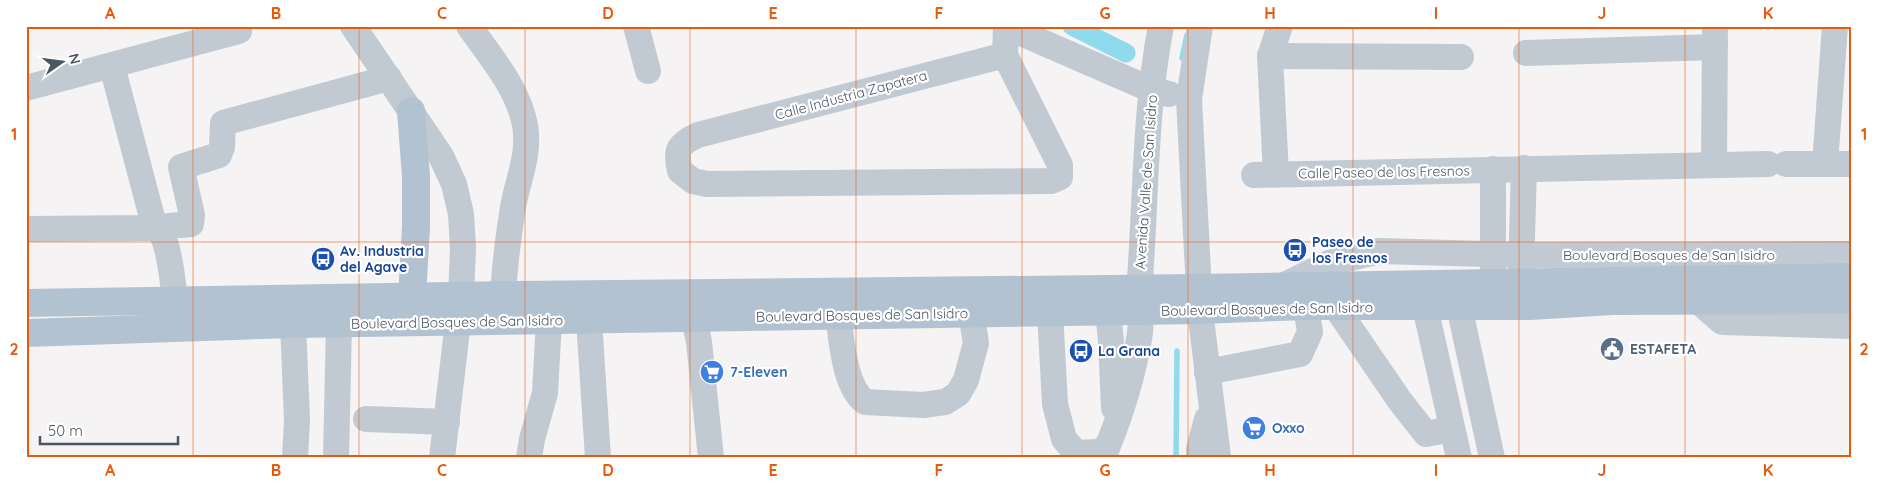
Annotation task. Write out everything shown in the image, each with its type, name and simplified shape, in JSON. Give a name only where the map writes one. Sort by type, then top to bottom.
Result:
[{"type":"main road","points":[[411,111],[416,176],[416,227],[412,297]]},
{"type":"main road","name":"Boulevard Bosques de San Isidro","points":[[26,333],[339,324],[460,309],[502,308],[1200,299],[1306,306],[1458,306],[1493,294],[1521,281],[1852,277]]},
{"type":"main road","name":"Boulevard Bosques de San Isidro","points":[[1521,281],[1530,306],[1612,301],[1852,300]]},
{"type":"main road","name":"Boulevard Bosques de San Isidro","points":[[1200,299],[1283,286],[1493,294]]},
{"type":"main road","name":"Boulevard Bosques de San Isidro","points":[[26,302],[412,297],[460,309]]},
{"type":"main road","name":"Boulevard Bosques de San Isidro","points":[[502,308],[549,320],[589,320],[693,306],[838,316],[1108,312],[1140,300]]},
{"type":"street","points":[[26,88],[239,30],[238,26]]},
{"type":"street","points":[[354,26],[441,156],[454,184],[461,214],[463,248],[460,309],[442,458]]},
{"type":"street","points":[[468,26],[507,81],[518,102],[525,124],[527,149],[513,206],[504,268],[502,308]]},
{"type":"street","points":[[1004,55],[1005,26],[1152,90],[1189,98]]},
{"type":"street","name":"Avenida Valle de San Isidro","points":[[1050,312],[1055,404],[1064,439],[1076,453],[1097,452],[1107,448],[1115,427],[1140,338],[1145,178],[1154,60],[1161,26]]},
{"type":"street","points":[[1200,26],[1189,98],[1200,299],[1211,401],[1209,457]]},
{"type":"street","name":"Calle Paseo de los Fresnos","points":[[1280,26],[1270,56],[1265,175],[1524,168],[1852,164]]},
{"type":"street","points":[[642,28],[648,71]]},
{"type":"street","points":[[1526,53],[1715,36],[1714,165]]},
{"type":"street","points":[[1825,164],[1841,38]]},
{"type":"street","name":"Calle Industria Zapatera","points":[[1004,55],[1060,165],[1060,177],[1051,181],[707,184],[693,180],[680,171],[677,156],[684,142],[698,135],[1004,55]]},
{"type":"street","points":[[1270,56],[1461,57]]},
{"type":"street","points":[[112,66],[154,225],[171,273],[169,299]]},
{"type":"street","points":[[26,229],[191,224],[192,215],[181,167],[219,155],[222,146],[223,123],[389,78]]},
{"type":"street","points":[[1521,281],[1524,168]]},
{"type":"street","points":[[1493,169],[1493,294]]},
{"type":"street","name":"Boulevard Bosques de San Isidro","points":[[1283,286],[1329,263],[1380,251],[1493,255],[1521,281],[1852,254]]},
{"type":"street","points":[[1698,301],[1722,322],[1852,326]]},
{"type":"street","points":[[693,306],[700,342],[712,458]]},
{"type":"street","points":[[1207,372],[1300,354],[1310,332],[1306,306]]},
{"type":"street","points":[[1335,306],[1400,401],[1426,434],[1451,429]]},
{"type":"street","points":[[1458,306],[1492,458]]},
{"type":"street","points":[[1425,307],[1459,458]]},
{"type":"street","points":[[1108,312],[1115,427]]},
{"type":"street","points":[[838,316],[849,378],[858,396],[865,402],[923,405],[945,402],[958,394],[966,380],[976,343],[972,313]]},
{"type":"street","points":[[529,458],[532,439],[545,392],[549,320]]},
{"type":"street","points":[[589,320],[598,458]]},
{"type":"street","points":[[294,324],[297,420],[295,458]]},
{"type":"street","points":[[336,458],[339,324]]},
{"type":"street","points":[[366,419],[447,422]]},
{"type":"waterway","points":[[1072,26],[1126,53]]},
{"type":"waterway","points":[[1182,58],[1187,35]]},
{"type":"waterway","points":[[1176,458],[1177,351]]},
{"type":"place","name":"Paseo de los Fresnos","points":[[1295,250]]},
{"type":"place","name":"Av. Industria del Agave","points":[[323,259]]},
{"type":"place","name":"ESTAFETA","points":[[1612,349]]},
{"type":"place","name":"La Grana","points":[[1081,351]]},
{"type":"place","name":"7-Eleven","points":[[712,372]]},
{"type":"place","name":"Oxxo","points":[[1254,428]]}]
